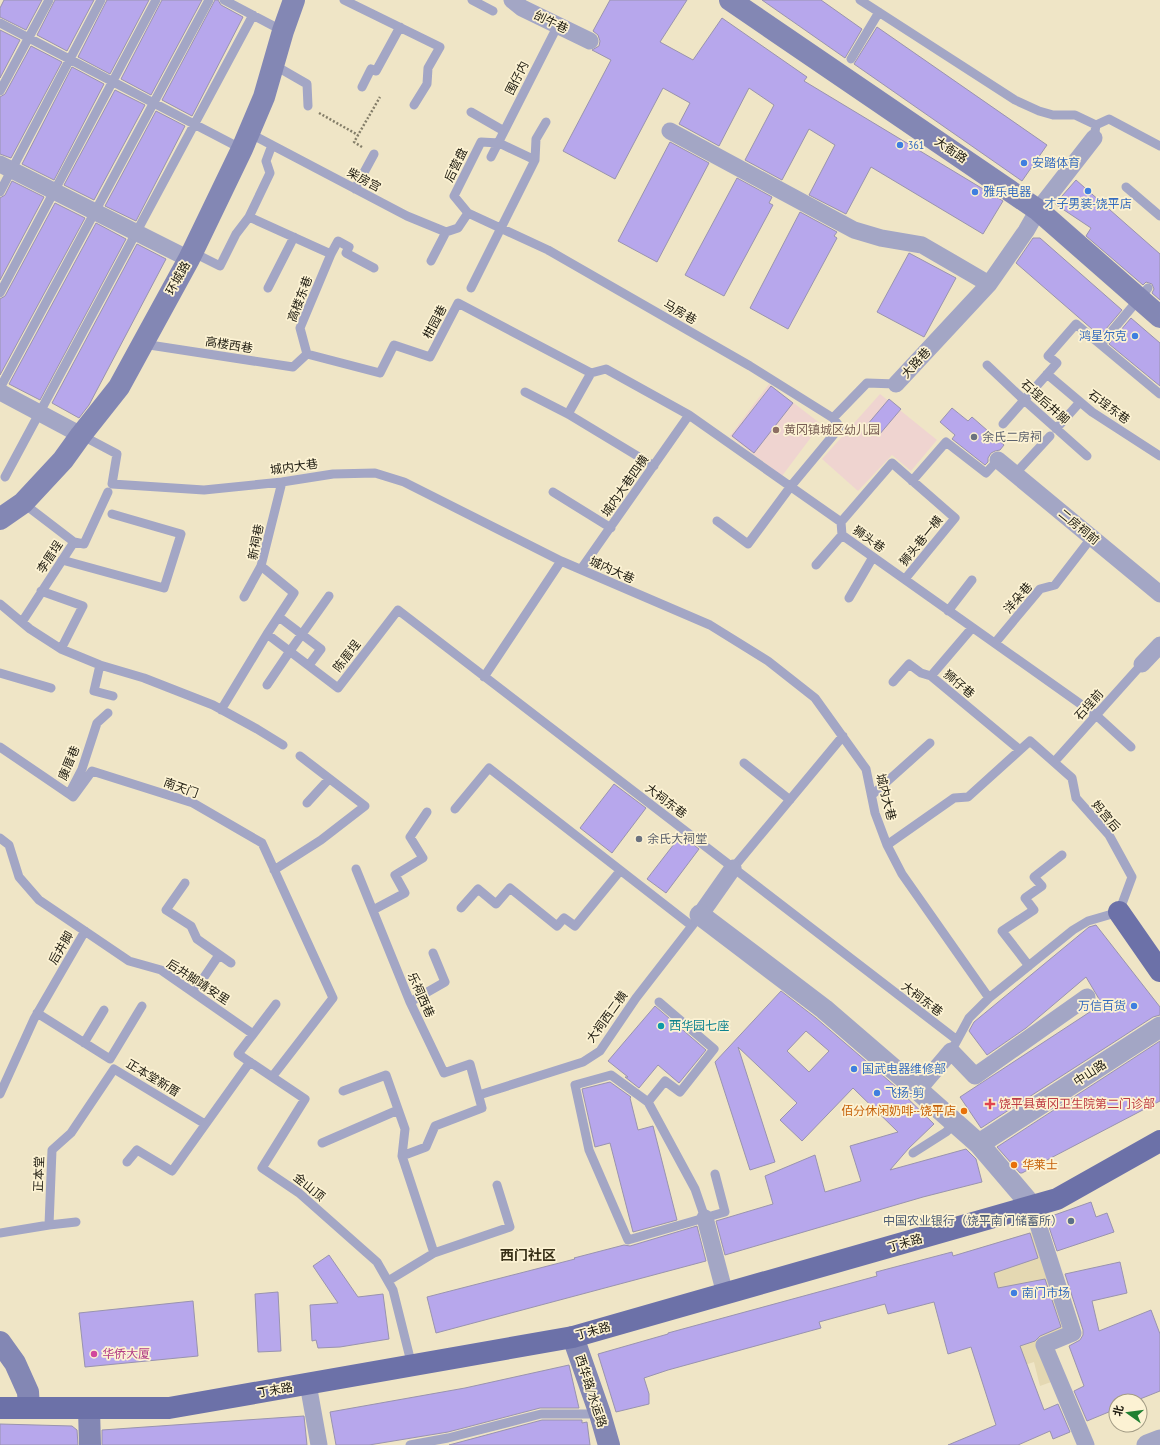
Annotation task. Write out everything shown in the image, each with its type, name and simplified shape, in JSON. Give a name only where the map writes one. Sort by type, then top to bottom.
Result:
[{"type":"main road","name":"环城路","points":[[0,519],[23,503],[63,460],[119,387],[190,256],[246,141],[264,97],[283,31],[294,0]]},
{"type":"main road","name":"大衙路","points":[[730,0],[1038,210],[1144,293],[1160,317]]},
{"type":"main road","points":[[1119,912],[1160,971]]},
{"type":"main road","name":"丁未路","points":[[0,1408],[169,1408],[573,1337],[1057,1199],[1160,1142]]},
{"type":"main road","name":"西华路/水运路","points":[[573,1337],[600,1414],[609,1445]]},
{"type":"main road","points":[[0,1342],[15,1363],[28,1392],[29,1408]]},
{"type":"main road","points":[[89,1408],[90,1445]]},
{"type":"street","name":"刣牛巷","points":[[512,0],[522,8],[590,41]]},
{"type":"street","points":[[670,131],[854,230],[882,238],[922,246],[989,284]]},
{"type":"street","name":"大路巷","points":[[896,384],[989,284],[1026,231],[1038,210],[1095,132]]},
{"type":"street","points":[[0,164],[190,256]]},
{"type":"street","points":[[0,392],[81,435]]},
{"type":"street","name":"二房祠前","points":[[998,460],[1160,594]]},
{"type":"street","points":[[1142,664],[1160,645]]},
{"type":"street","points":[[733,868],[696,921],[824,1009],[979,1144],[1032,1206],[1073,1333],[1044,1345],[1086,1445]]},
{"type":"street","points":[[918,1090],[954,1045],[975,1076],[1087,997]]},
{"type":"street","name":"中山路","points":[[979,1144],[1160,1027]]},
{"type":"street","points":[[705,1218],[725,1294]]},
{"type":"street","points":[[308,1384],[319,1445]]},
{"type":"street","points":[[1147,1445],[1160,1440]]},
{"type":"lane","points":[[0,91],[49,0]]},
{"type":"lane","points":[[0,192],[101,0]]},
{"type":"lane","points":[[0,293],[156,0]]},
{"type":"lane","points":[[0,388],[209,0]]},
{"type":"lane","points":[[224,0],[283,31]]},
{"type":"lane","points":[[344,0],[440,46],[428,68],[427,84],[414,105]]},
{"type":"lane","points":[[472,0],[493,11]]},
{"type":"lane","points":[[860,0],[1015,100],[1039,111],[1053,115],[1075,115],[1095,132],[1109,118],[1160,146]]},
{"type":"lane","points":[[851,59],[879,12]]},
{"type":"lane","points":[[5,477],[253,15]]},
{"type":"lane","name":"柴房宫","points":[[0,23],[246,141],[272,145],[407,216],[446,232]]},
{"type":"lane","name":"围仔内","points":[[491,157],[558,25]]},
{"type":"lane","points":[[362,86],[371,68],[376,71],[400,27]]},
{"type":"lane","points":[[274,65],[307,84],[311,108]]},
{"type":"lane","points":[[471,112],[504,131]]},
{"type":"lane","points":[[471,288],[535,160],[536,139],[546,122]]},
{"type":"lane","name":"后营盘","points":[[499,143],[481,142],[454,196],[468,213],[501,229]]},
{"type":"lane","points":[[499,143],[535,160]]},
{"type":"lane","points":[[190,256],[220,266],[236,234],[249,217],[270,173],[266,161],[272,145]]},
{"type":"lane","points":[[355,189],[374,154]]},
{"type":"lane","points":[[1126,187],[1160,216]]},
{"type":"lane","points":[[431,261],[446,232],[458,228],[468,213]]},
{"type":"lane","points":[[249,217],[331,254]]},
{"type":"lane","name":"马房巷","points":[[501,229],[548,250],[750,366],[833,418],[840,427],[791,486]]},
{"type":"lane","points":[[268,288],[294,238]]},
{"type":"lane","name":"高楼东巷","points":[[307,354],[300,328],[331,254],[338,241],[349,247],[346,254],[374,268]]},
{"type":"lane","points":[[1101,344],[1144,293]]},
{"type":"lane","name":"柑园巷","points":[[307,354],[380,373],[394,345],[430,357],[458,303],[591,373]]},
{"type":"lane","points":[[1003,424],[1057,363],[1048,356],[1076,324],[1160,394]]},
{"type":"lane","name":"高楼西巷","points":[[142,344],[293,367],[307,354]]},
{"type":"lane","name":"石埕后井脚","points":[[988,365],[1024,400],[1053,432],[1087,456]]},
{"type":"lane","name":"狮头巷","points":[[591,373],[606,369],[689,415],[841,522],[842,535],[1096,715],[1131,747]]},
{"type":"lane","points":[[568,414],[591,373]]},
{"type":"lane","name":"石埕东巷","points":[[1048,374],[1092,412],[1160,456]]},
{"type":"lane","name":"大路巷","points":[[833,418],[867,383],[896,384]]},
{"type":"lane","points":[[525,392],[568,414],[654,466]]},
{"type":"lane","points":[[1015,474],[1080,402]]},
{"type":"lane","name":"城内大巷四横","points":[[581,569],[689,415]]},
{"type":"lane","name":"城内大巷","points":[[81,435],[116,454],[112,484],[204,490],[282,482],[334,474],[375,473],[411,485],[561,561],[710,625],[768,661],[815,698],[866,769],[875,813],[902,874],[989,998]]},
{"type":"lane","points":[[841,522],[892,463],[912,481],[946,442],[986,473],[998,460]]},
{"type":"lane","name":"狮头巷一横","points":[[905,579],[955,518],[912,481]]},
{"type":"lane","name":"新祠巷","points":[[279,617],[294,593],[261,566],[282,482]]},
{"type":"lane","points":[[717,521],[748,544],[791,486]]},
{"type":"lane","name":"李厝埕","points":[[22,622],[74,542],[84,544],[108,492]]},
{"type":"lane","points":[[554,492],[611,528]]},
{"type":"lane","points":[[23,503],[74,542]]},
{"type":"lane","points":[[62,560],[164,588],[181,534],[112,514]]},
{"type":"lane","points":[[816,565],[842,535]]},
{"type":"lane","name":"洋朵巷","points":[[995,643],[1040,589],[1055,585],[1092,537]]},
{"type":"lane","points":[[848,598],[873,557]]},
{"type":"lane","points":[[484,677],[561,561]]},
{"type":"lane","points":[[244,597],[261,566]]},
{"type":"lane","points":[[948,611],[972,580]]},
{"type":"lane","points":[[41,591],[83,606],[61,649]]},
{"type":"lane","points":[[267,685],[330,596]]},
{"type":"lane","points":[[0,604],[30,629],[61,649],[100,665],[144,678],[213,705],[283,745]]},
{"type":"lane","name":"大祠东巷","points":[[398,610],[884,984],[954,1045]]},
{"type":"lane","name":"陈厝埕","points":[[267,634],[338,688],[398,610]]},
{"type":"lane","points":[[221,710],[279,617],[321,649],[309,666]]},
{"type":"lane","name":"狮仔巷","points":[[972,628],[931,676],[1020,750]]},
{"type":"lane","points":[[893,682],[909,664],[921,673],[931,676]]},
{"type":"lane","name":"石埕前","points":[[1055,761],[1142,664]]},
{"type":"lane","points":[[100,665],[94,691],[113,696]]},
{"type":"lane","points":[[0,673],[51,688]]},
{"type":"lane","name":"康厝巷","points":[[0,747],[69,794],[82,769],[97,723],[108,713]]},
{"type":"lane","points":[[733,868],[843,736]]},
{"type":"lane","name":"妈宫后","points":[[1020,750],[1030,741],[1055,761],[1072,778],[1076,798],[1109,835],[1132,877],[1119,912]]},
{"type":"lane","points":[[872,795],[930,743]]},
{"type":"lane","points":[[888,845],[954,798],[968,797],[1020,750]]},
{"type":"lane","points":[[274,870],[321,840],[365,806],[300,756]]},
{"type":"lane","points":[[744,764],[790,800]]},
{"type":"lane","points":[[455,809],[489,768],[620,871],[696,921]]},
{"type":"lane","name":"南天门","points":[[69,794],[73,797],[92,771],[193,803],[262,843],[333,998],[272,1077]]},
{"type":"lane","points":[[306,803],[329,779]]},
{"type":"lane","points":[[372,910],[405,893],[395,875],[423,858],[410,837],[427,812]]},
{"type":"lane","name":"后井脚","points":[[0,838],[8,845],[19,877],[39,900],[85,931],[37,1013],[0,1094]]},
{"type":"lane","points":[[1029,966],[1002,931],[1034,910],[1025,898],[1042,886],[1034,877],[1062,855]]},
{"type":"lane","name":"乐祠西巷","points":[[356,869],[410,1002],[444,1073],[470,1064],[479,1095]]},
{"type":"lane","points":[[461,908],[478,889],[496,904],[510,888],[557,926],[564,918],[575,926],[620,871]]},
{"type":"lane","points":[[185,883],[166,910],[191,926],[197,939],[231,963]]},
{"type":"lane","points":[[954,1045],[969,1018],[989,998],[1073,930],[1088,921],[1119,912]]},
{"type":"lane","name":"大祠西二横","points":[[479,1095],[583,1062],[600,1050],[636,998],[696,921]]},
{"type":"lane","name":"后井脚靖安里","points":[[85,931],[129,961],[161,970],[253,1034]]},
{"type":"lane","points":[[410,1002],[445,982],[433,953]]},
{"type":"lane","points":[[194,992],[219,955]]},
{"type":"lane","points":[[648,1102],[665,1080],[680,1092],[714,1049],[659,1002]]},
{"type":"lane","points":[[253,1034],[276,1004]]},
{"type":"lane","points":[[37,1013],[110,1059],[142,1006]]},
{"type":"lane","points":[[84,1043],[104,1010]]},
{"type":"lane","name":"金山顶","points":[[253,1034],[238,1054],[305,1099],[262,1168],[299,1193],[377,1262],[393,1290],[412,1366]]},
{"type":"lane","points":[[127,1162],[137,1150],[172,1171],[250,1062]]},
{"type":"lane","name":"正本堂新厝","points":[[71,1133],[114,1069],[205,1124]]},
{"type":"lane","points":[[343,1091],[386,1075],[405,1129],[402,1156],[434,1253]]},
{"type":"lane","points":[[705,1218],[695,1189],[648,1102],[611,1075],[575,1085],[589,1150],[628,1240],[705,1218],[725,1212],[715,1174]]},
{"type":"lane","points":[[402,1156],[426,1147],[435,1126],[482,1108],[479,1095]]},
{"type":"lane","points":[[322,1143],[398,1110]]},
{"type":"lane","points":[[913,1153],[946,1132],[954,1123]]},
{"type":"lane","name":"正本堂","points":[[49,1225],[52,1150],[71,1133]]},
{"type":"lane","points":[[388,1281],[434,1253],[510,1227],[497,1185]]},
{"type":"lane","points":[[0,1233],[76,1222]]},
{"type":"lane","points":[[410,1445],[448,1438],[541,1414],[600,1414]]},
{"type":"path","points":[[364,148],[354,142],[380,97]]},
{"type":"path","points":[[311,108],[358,135]]},
{"type":"shaded area","name":"黄冈镇城区幼儿园","points":[[769,384],[821,424],[782,476],[730,436]]},
{"type":"shaded area","points":[[880,394],[937,440],[911,471],[892,455],[858,491],[822,459]]},
{"type":"shaded area","name":"南门市场","points":[[1035,1231],[1065,1332],[1053,1345],[1065,1377],[1040,1386],[1034,1362],[1003,1372],[963,1253]]},
{"type":"building","points":[[4,0],[42,0],[26,30],[0,17],[0,8]]},
{"type":"building","points":[[55,0],[94,0],[67,51],[37,35]]},
{"type":"building","points":[[107,0],[149,0],[110,74],[78,57]]},
{"type":"building","points":[[162,0],[202,0],[151,95],[121,79]]},
{"type":"building","points":[[215,0],[218,0],[221,5],[243,17],[192,116],[162,100]]},
{"type":"building","points":[[610,0],[687,0],[660,42],[693,60],[722,18],[807,77],[804,81],[1003,201],[983,234],[871,167],[846,214],[809,195],[835,145],[809,129],[782,180],[745,160],[774,105],[749,88],[719,146],[679,124],[690,103],[663,88],[615,179],[563,151],[611,60],[592,50],[599,46],[600,41],[598,35],[593,31]]},
{"type":"building","points":[[762,0],[821,0],[862,29],[845,58]]},
{"type":"building","points":[[877,27],[1047,145],[1022,181],[854,64]]},
{"type":"building","points":[[0,30],[20,40],[0,78]]},
{"type":"building","points":[[31,46],[62,62],[11,158],[0,154],[0,97],[5,94]]},
{"type":"building","points":[[72,67],[104,84],[54,180],[22,164]]},
{"type":"building","points":[[115,90],[145,105],[94,200],[64,185]]},
{"type":"building","points":[[156,111],[185,126],[136,221],[105,206]]},
{"type":"building","points":[[670,142],[709,163],[657,262],[618,241]]},
{"type":"building","points":[[737,178],[772,197],[769,203],[773,205],[724,296],[685,275]]},
{"type":"building","points":[[1076,180],[1160,254],[1160,300],[1152,293],[1154,289],[1152,284],[1146,282],[1143,285],[1086,236],[1091,228],[1055,204]]},
{"type":"building","points":[[12,181],[44,197],[0,280],[0,198],[5,195]]},
{"type":"building","points":[[55,203],[85,218],[0,375],[0,299],[5,296]]},
{"type":"building","points":[[800,212],[837,232],[834,236],[837,238],[788,329],[750,308]]},
{"type":"building","points":[[96,223],[126,239],[40,400],[9,384]]},
{"type":"building","points":[[1033,238],[1040,238],[1122,310],[1100,336],[1016,263]]},
{"type":"building","points":[[137,244],[166,259],[89,405],[79,418],[52,403]]},
{"type":"building","points":[[909,253],[956,278],[924,337],[877,312]]},
{"type":"building","points":[[1131,318],[1160,343],[1160,386],[1109,344]]},
{"type":"building","points":[[771,386],[793,403],[754,453],[732,436]]},
{"type":"building","points":[[889,399],[901,409],[879,435],[867,425]]},
{"type":"building","name":"余氏二房祠","points":[[952,408],[968,421],[972,417],[1004,445],[1000,450],[991,453],[988,458],[988,462],[985,465],[952,439],[955,435],[940,422]]},
{"type":"building","points":[[614,784],[646,808],[612,853],[580,828]]},
{"type":"building","points":[[681,835],[699,849],[666,893],[647,879]]},
{"type":"building","points":[[1096,925],[1160,1007],[1160,1015],[1153,1017],[981,1128],[960,1097],[1102,1004],[1086,977],[1026,1028],[987,1055],[969,1031],[974,1022],[1089,927]]},
{"type":"building","points":[[781,991],[816,1018],[896,1087],[934,1124],[909,1148],[890,1170],[966,1149],[976,1159],[982,1182],[923,1197],[725,1255],[716,1221],[773,1204],[765,1176],[815,1155],[825,1192],[861,1181],[850,1146],[898,1132],[853,1088],[802,1141],[780,1120],[797,1103],[738,1047],[775,1162],[750,1170],[715,1062]],"holes":[[[806,1031],[829,1051],[809,1072],[787,1051]]]},
{"type":"building","name":"西华园七座","points":[[655,1006],[706,1050],[679,1083],[658,1065],[639,1088],[608,1061]]},
{"type":"building","points":[[1160,1041],[1160,1101],[1022,1173],[1020,1173],[997,1147]]},
{"type":"building","points":[[610,1082],[631,1097],[638,1130],[653,1126],[677,1220],[633,1232],[610,1143],[595,1147],[582,1089]]},
{"type":"building","points":[[1091,1202],[1096,1217],[1107,1213],[1114,1232],[1057,1251],[1046,1218]]},
{"type":"building","points":[[697,1226],[706,1261],[436,1333],[427,1297],[624,1245],[630,1246]]},
{"type":"building","points":[[1030,1233],[1038,1258],[994,1273],[998,1288],[1045,1279],[1061,1327],[1040,1336],[1035,1341],[1020,1346],[1044,1410],[1058,1404],[1070,1432],[1053,1439],[1050,1431],[1018,1445],[948,1445],[996,1425],[971,1347],[948,1354],[934,1302],[888,1314],[885,1304],[819,1322],[821,1328],[644,1378],[649,1394],[649,1404],[616,1412],[598,1354],[668,1333],[877,1276],[876,1272],[952,1252],[953,1256]]},
{"type":"building","points":[[329,1255],[358,1297],[383,1294],[389,1339],[340,1347],[318,1348],[316,1340],[312,1341],[310,1305],[338,1303],[313,1266]]},
{"type":"building","points":[[1120,1262],[1127,1293],[1092,1301],[1099,1331],[1151,1310],[1160,1334],[1160,1391],[1148,1396],[1148,1393],[1108,1393],[1108,1412],[1087,1421],[1074,1391],[1084,1386],[1069,1346],[1080,1340],[1083,1335],[1083,1330],[1065,1274]]},
{"type":"building","points":[[278,1292],[281,1351],[258,1352],[255,1294]]},
{"type":"building","name":"华侨大厦","points":[[193,1301],[198,1356],[85,1367],[79,1313]]},
{"type":"building","points":[[569,1365],[579,1408],[540,1408],[448,1432],[369,1445],[336,1445],[330,1412],[465,1388]]},
{"type":"building","points":[[304,1416],[307,1445],[102,1445],[102,1430]]},
{"type":"building","points":[[542,1420],[582,1420],[582,1423],[587,1422],[590,1445],[449,1445]]},
{"type":"building","points":[[0,1424],[72,1426],[77,1430],[78,1445],[0,1445]]},
{"type":"place","name":"361","points":[[900,145]]},
{"type":"place","name":"安踏体育","points":[[1024,163]]},
{"type":"place","name":"才子男装-饶平店","points":[[1088,191]]},
{"type":"place","name":"雅乐电器","points":[[975,192]]},
{"type":"place","name":"鸿星尔克","points":[[1135,336]]},
{"type":"place","name":"黄冈镇城区幼儿园","points":[[776,430]]},
{"type":"place","name":"余氏二房祠","points":[[974,437]]},
{"type":"place","name":"余氏大祠堂","points":[[639,839]]},
{"type":"place","name":"万信百货","points":[[1134,1006]]},
{"type":"place","name":"西华园七座","points":[[661,1026]]},
{"type":"place","name":"国武电器维修部","points":[[854,1069]]},
{"type":"place","name":"飞扬-剪","points":[[877,1093]]},
{"type":"place","name":"饶平县黄冈卫生院第二门诊部","points":[[990,1104]]},
{"type":"place","name":"佰分休闲奶啡--饶平店","points":[[964,1111]]},
{"type":"place","name":"华莱士","points":[[1014,1165]]},
{"type":"place","name":"中国农业银行（饶平南门储蓄所）","points":[[1071,1221]]},
{"type":"place","name":"南门市场","points":[[1014,1293]]},
{"type":"place","name":"华侨大厦","points":[[94,1354]]},
{"type":"district","name":"西门社区","points":[[528,1255]]}]
